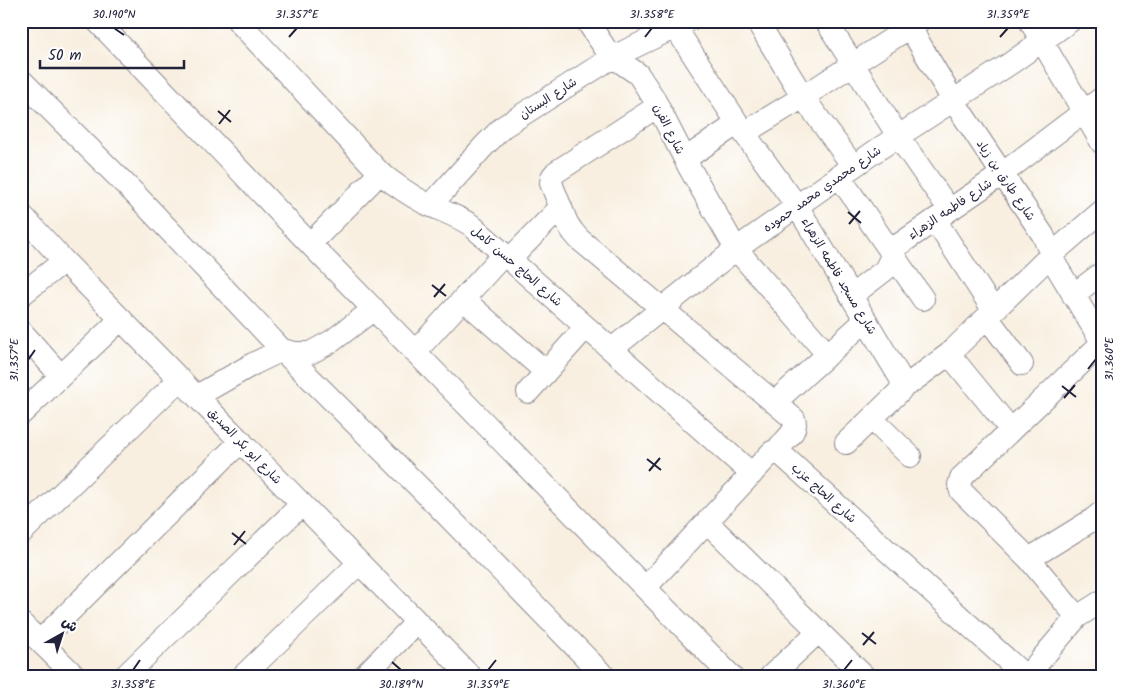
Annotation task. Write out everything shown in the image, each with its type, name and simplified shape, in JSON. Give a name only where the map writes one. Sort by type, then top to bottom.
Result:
[{"type":"street","points":[[97,21],[310,244],[731,676]]},
{"type":"street","name":"شارع الحاج حسن كامل","points":[[238,21],[380,173],[396,185],[471,225],[752,474]]},
{"type":"street","name":"شارع الفرن","points":[[587,21],[602,46],[613,57],[638,74],[658,106],[685,159],[736,250],[828,354]]},
{"type":"street","points":[[757,21],[804,97],[892,254],[923,299]]},
{"type":"street","points":[[826,21],[898,136],[942,215],[991,314],[1022,364]]},
{"type":"street","points":[[1030,21],[1102,143]]},
{"type":"street","name":"شارع محمدي محمد حموده","points":[[612,349],[736,250],[797,206],[1070,21]]},
{"type":"street","points":[[685,159],[741,128],[804,97],[912,23]]},
{"type":"street","name":"شارع طارق بن زياد","points":[[912,23],[953,100],[1043,235],[1050,254],[1102,342]]},
{"type":"street","name":"شارع البستان","points":[[431,205],[503,127],[613,57],[682,24]]},
{"type":"street","name":"شارع مسجد فاطمه الزهراء","points":[[682,24],[741,128],[797,206],[866,320],[901,379],[902,388]]},
{"type":"street","points":[[21,80],[136,195],[282,350],[604,676]]},
{"type":"street","name":"شارع فاطمه الزهراء","points":[[851,296],[885,270],[896,246],[1002,174],[1102,98]]},
{"type":"street","points":[[645,588],[772,452],[780,450],[780,446],[795,429],[796,424],[794,419],[775,402],[573,232],[561,207],[551,183],[552,177],[556,172],[658,106]]},
{"type":"street","points":[[310,244],[380,173]]},
{"type":"street","points":[[416,351],[463,299],[561,207]]},
{"type":"street","points":[[846,443],[902,388],[949,354],[1050,254],[1102,212]]},
{"type":"street","name":"شارع ابو بكر الصديق","points":[[21,214],[64,261],[470,676]]},
{"type":"street","points":[[21,295],[64,261]]},
{"type":"street","points":[[1073,295],[1102,273]]},
{"type":"street","points":[[463,299],[546,372]]},
{"type":"street","points":[[197,396],[282,350],[310,353],[332,341],[374,309]]},
{"type":"street","points":[[21,414],[121,319]]},
{"type":"street","points":[[775,402],[866,320]]},
{"type":"street","points":[[528,392],[586,327]]},
{"type":"street","points":[[21,331],[61,376]]},
{"type":"street","points":[[1078,618],[1029,559],[961,491],[959,485],[961,478],[1102,342]]},
{"type":"street","points":[[949,354],[1011,430]]},
{"type":"street","points":[[21,533],[180,379]]},
{"type":"street","points":[[872,419],[910,456]]},
{"type":"street","points":[[40,641],[241,441]]},
{"type":"street","name":"شارع الحاج عزب","points":[[780,450],[781,454],[1026,676]]},
{"type":"street","points":[[124,676],[302,504]]},
{"type":"street","points":[[1029,559],[1102,512]]},
{"type":"street","points":[[707,522],[864,676]]},
{"type":"street","points":[[243,676],[359,563]]},
{"type":"street","points":[[1026,676],[1078,618],[1102,601]]},
{"type":"street","points":[[364,676],[417,622]]},
{"type":"street","points":[[21,623],[75,676]]},
{"type":"street","points":[[771,676],[819,632]]}]
